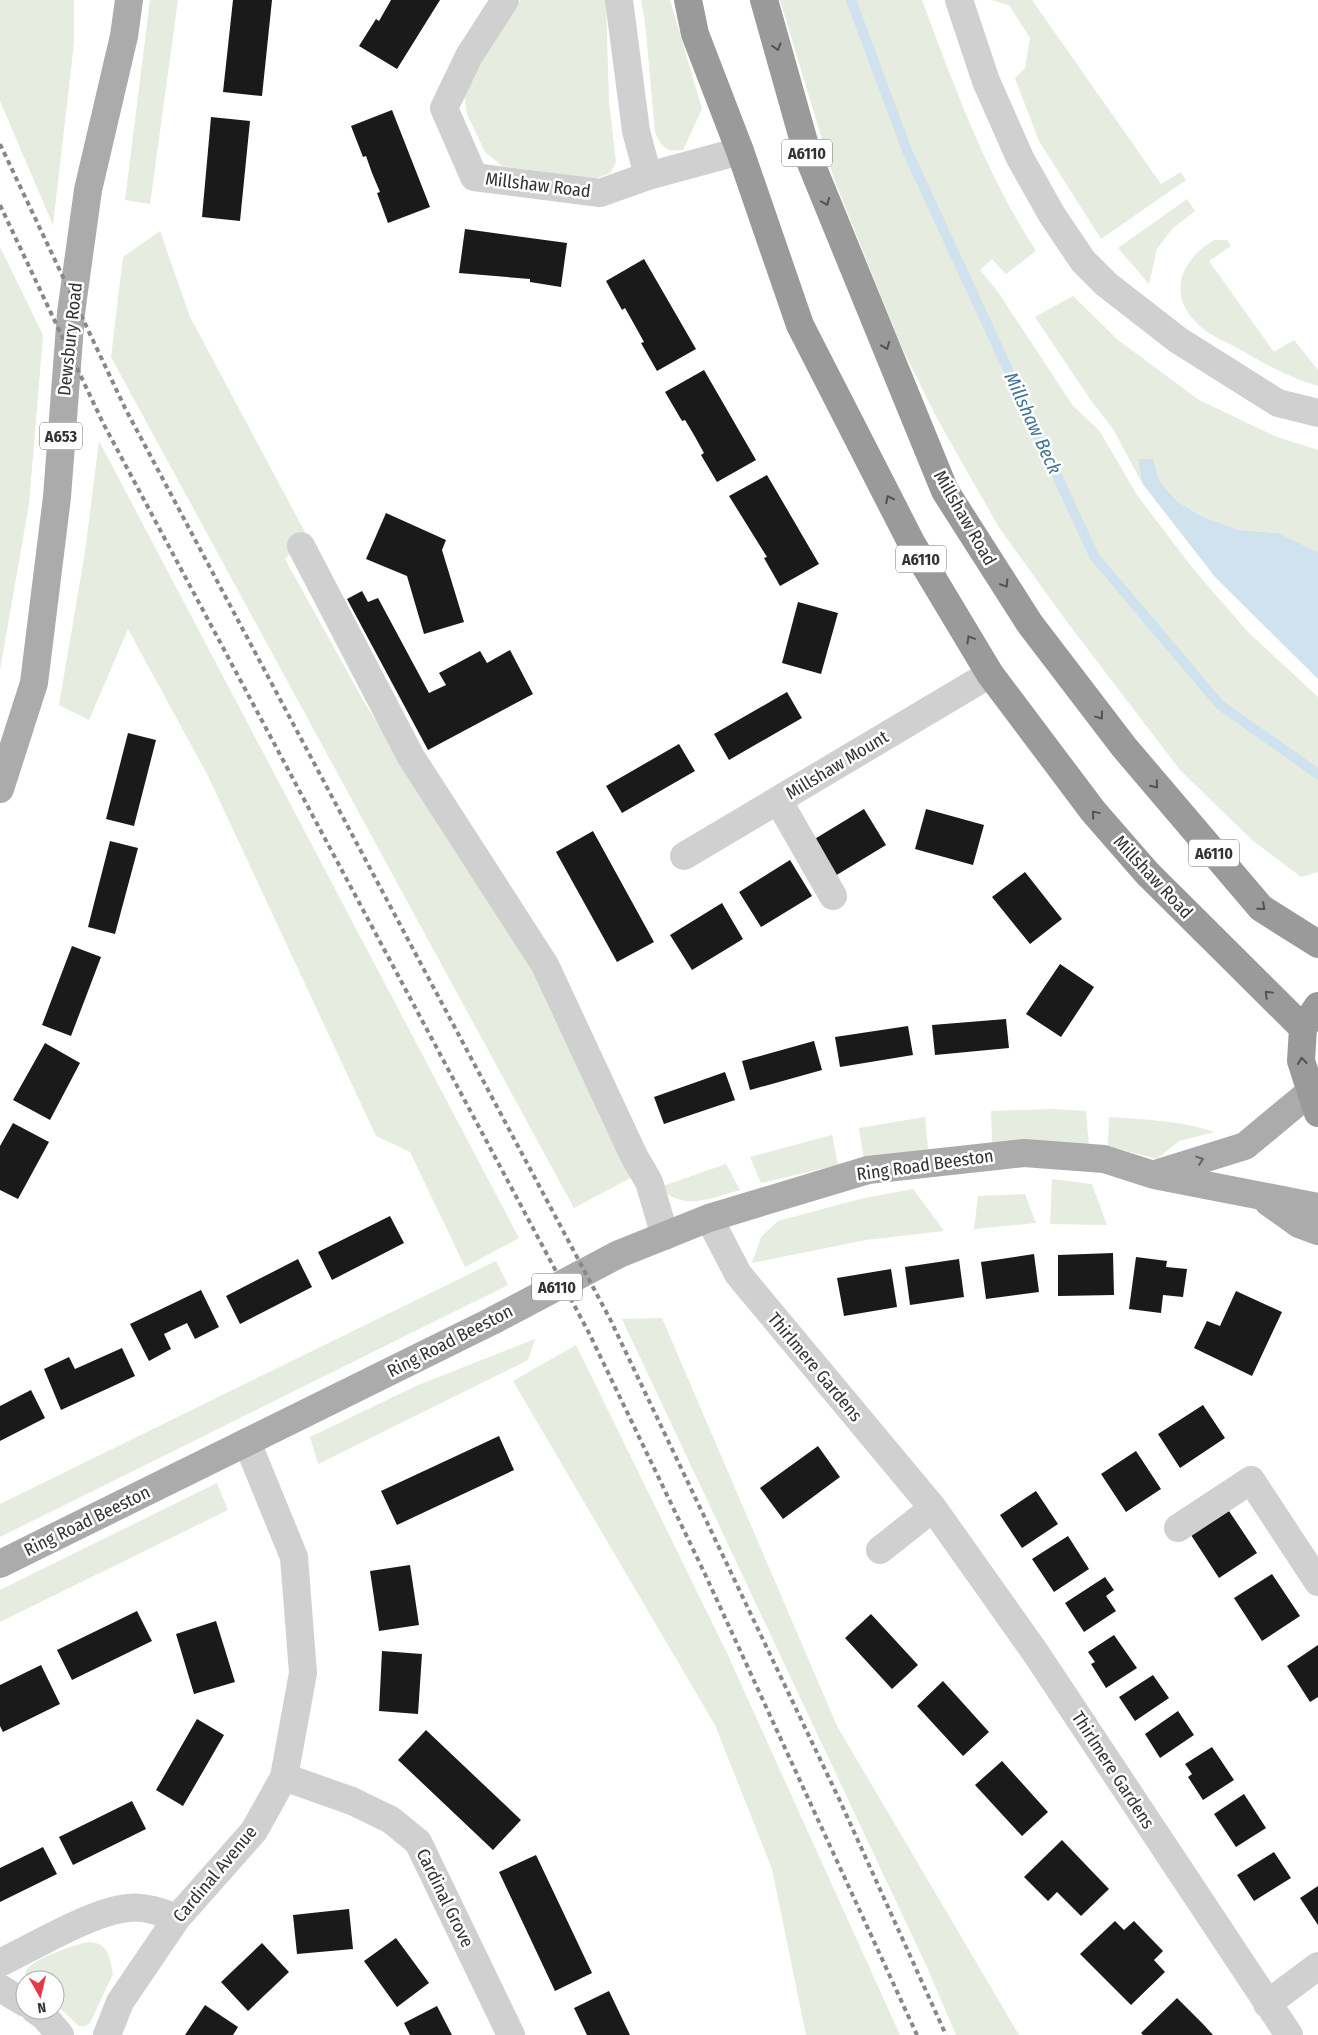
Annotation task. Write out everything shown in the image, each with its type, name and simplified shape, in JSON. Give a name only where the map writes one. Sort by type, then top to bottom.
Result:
[{"type":"highway","name":"Millshaw Road","points":[[688,0],[695,34],[740,151],[800,325],[912,544],[990,674],[1093,812],[1147,873],[1303,1028]]},
{"type":"highway","name":"Millshaw Road","points":[[764,0],[808,156],[945,491],[1030,624],[1142,770],[1262,908],[1318,944]]},
{"type":"highway","points":[[1314,1102],[1301,1061],[1303,1028],[1318,1006]]},
{"type":"main road","name":"Dewsbury Road","points":[[124,0],[124,36]]},
{"type":"main road","name":"Dewsbury Road","points":[[0,789],[34,683],[57,497],[71,313],[88,190],[124,36],[129,0]]},
{"type":"main road","points":[[1154,1175],[1245,1146],[1314,1102]]},
{"type":"main road","name":"Ring Road Beeston","points":[[0,1564],[492,1321],[619,1254],[709,1218],[868,1170],[1024,1153],[1104,1159],[1154,1175],[1318,1207]]},
{"type":"main road","points":[[1261,1197],[1299,1224],[1318,1231]]},
{"type":"street","name":"Millshaw Road","points":[[505,0],[469,56],[444,108],[474,177],[600,193],[648,176],[740,151]]},
{"type":"street","points":[[619,0],[636,131],[648,176]]},
{"type":"street","points":[[959,0],[986,81],[1020,158],[1052,215],[1083,261],[1106,284],[1178,340],[1278,403],[1318,414]]},
{"type":"street","points":[[301,546],[411,757],[545,965],[634,1156],[649,1182],[665,1236]]},
{"type":"street","name":"Millshaw Mount","points":[[684,856],[990,674]]},
{"type":"street","points":[[773,803],[828,898]]},
{"type":"street","name":"Thirlmere Gardens","points":[[709,1218],[738,1274],[933,1508],[1035,1652],[1289,2035]]},
{"type":"street","name":"Cardinal Avenue","points":[[107,2035],[120,2002],[177,1918],[254,1832],[284,1777],[304,1673],[294,1558],[248,1442]]},
{"type":"street","points":[[1178,1528],[1251,1480],[1318,1582]]},
{"type":"street","points":[[880,1550],[933,1508]]},
{"type":"street","name":"Cardinal Grove","points":[[284,1777],[352,1801],[391,1820],[418,1842],[511,2035]]},
{"type":"street","points":[[0,1963],[104,1914],[128,1908],[150,1908],[177,1918]]},
{"type":"street","points":[[1267,2004],[1318,1966]]},
{"type":"street","points":[[0,1988],[15,1997]]},
{"type":"street","points":[[47,2020],[60,2035]]},
{"type":"shaded area","points":[[0,0],[74,0],[74,43],[53,225],[0,101]]},
{"type":"shaded area","points":[[150,0],[178,0],[150,204],[125,200]]},
{"type":"shaded area","points":[[521,0],[606,0],[609,101],[616,162],[610,173],[595,179],[502,166],[485,152],[467,114],[464,95],[479,63]]},
{"type":"shaded area","points":[[641,0],[670,0],[702,109],[683,150],[665,148],[655,132],[645,22]]},
{"type":"shaded area","points":[[780,0],[922,0],[959,97],[986,160],[1018,222],[1036,251],[1006,274],[992,259],[980,270],[998,292],[1073,406],[1099,430],[1137,495],[1194,570],[1249,633],[1318,697],[1318,872],[1301,877],[1252,840],[1180,770],[1067,622],[998,526],[938,420],[902,348],[834,179]]},
{"type":"shaded area","points":[[991,0],[1032,0],[1161,184],[1181,172],[1186,180],[1101,239],[1039,141],[1015,78],[1025,68],[1030,38],[1009,5]]},
{"type":"shaded area","points":[[1187,199],[1195,211],[1172,229],[1157,249],[1149,284],[1118,248]]},
{"type":"shaded area","points":[[160,231],[190,317],[307,536],[285,559],[364,702],[533,971],[632,1177],[574,1208],[111,357],[123,257]]},
{"type":"shaded area","points":[[1214,240],[1227,240],[1231,246],[1209,261],[1274,352],[1294,340],[1318,370],[1318,386],[1279,371],[1215,337],[1205,331],[1190,316],[1183,304],[1181,280],[1192,258]]},
{"type":"shaded area","points":[[0,247],[43,335],[29,504],[0,670]]},
{"type":"shaded area","points":[[1073,296],[1118,340],[1199,400],[1277,437],[1318,450],[1318,552],[1278,533],[1239,530],[1201,516],[1178,502],[1165,488],[1159,480],[1153,459],[1138,459],[1142,483],[1113,429],[1092,402],[1035,317]]},
{"type":"shaded area","points":[[99,441],[519,1238],[465,1267],[410,1152],[376,1136],[208,776],[128,629],[89,720],[59,705],[85,552]]},
{"type":"shaded area","points":[[1052,1109],[1086,1111],[1089,1146],[1040,1141],[992,1142],[991,1111]]},
{"type":"shaded area","points":[[925,1117],[928,1149],[864,1160],[859,1128]]},
{"type":"shaded area","points":[[1109,1117],[1176,1123],[1215,1132],[1179,1141],[1157,1159],[1108,1146]]},
{"type":"shaded area","points":[[832,1135],[838,1165],[761,1183],[750,1157]]},
{"type":"shaded area","points":[[726,1164],[740,1190],[708,1199],[688,1201],[669,1195],[660,1187]]},
{"type":"shaded area","points":[[1052,1179],[1092,1184],[1107,1225],[1050,1224]]},
{"type":"shaded area","points":[[913,1189],[944,1231],[866,1240],[752,1263],[761,1237],[778,1221],[860,1199]]},
{"type":"shaded area","points":[[1025,1194],[1036,1223],[974,1229],[978,1196]]},
{"type":"shaded area","points":[[496,1261],[508,1285],[0,1537],[0,1504]]},
{"type":"shaded area","points":[[662,1318],[837,1726],[1019,2035],[956,2035],[926,1965],[622,1319]]},
{"type":"shaded area","points":[[535,1339],[528,1360],[318,1464],[310,1437],[416,1386]]},
{"type":"shaded area","points":[[576,1345],[726,1651],[900,2035],[806,2035],[772,1869],[715,1725],[513,1381]]},
{"type":"shaded area","points":[[217,1483],[228,1510],[0,1622],[0,1590]]},
{"type":"shaded area","points":[[88,1942],[100,1945],[107,1952],[113,1974],[90,2023],[85,2026],[79,2026],[65,2013],[65,1970],[27,1970],[38,1961]]},
{"type":"water","points":[[1138,459],[1153,459],[1159,480],[1165,488],[1178,502],[1201,516],[1239,530],[1278,533],[1318,552],[1318,679],[1215,577],[1142,483]]},
{"type":"building","points":[[233,0],[272,0],[262,96],[223,92]]},
{"type":"building","points":[[391,0],[440,0],[397,69],[359,46],[376,19],[379,21]]},
{"type":"building","points":[[392,110],[430,207],[388,223],[377,193],[380,192],[366,156],[363,157],[351,126]]},
{"type":"building","points":[[211,117],[250,121],[240,221],[202,217]]},
{"type":"building","points":[[465,229],[567,243],[561,287],[530,282],[530,279],[459,273]]},
{"type":"building","points":[[644,259],[696,349],[657,371],[641,343],[644,342],[625,308],[622,310],[606,281]]},
{"type":"building","points":[[704,370],[756,460],[717,482],[701,455],[704,453],[694,435],[685,420],[682,421],[665,392]]},
{"type":"building","points":[[767,475],[819,564],[780,586],[764,558],[767,557],[729,496]]},
{"type":"building","points":[[386,513],[446,540],[442,550],[464,622],[424,634],[407,576],[366,559]]},
{"type":"building","points":[[362,591],[368,602],[378,598],[429,693],[446,685],[439,673],[480,651],[487,663],[510,650],[533,694],[428,750],[347,599]]},
{"type":"building","points":[[798,602],[838,613],[821,674],[782,663]]},
{"type":"building","points":[[787,692],[802,718],[729,760],[714,734]]},
{"type":"building","points":[[128,733],[156,740],[134,826],[106,819]]},
{"type":"building","points":[[679,744],[695,771],[622,813],[606,786]]},
{"type":"building","points":[[864,809],[886,845],[835,876],[813,840]]},
{"type":"building","points":[[926,809],[984,825],[973,865],[915,849]]},
{"type":"building","points":[[593,831],[654,942],[617,962],[556,852]]},
{"type":"building","points":[[110,841],[138,848],[115,934],[88,927]]},
{"type":"building","points":[[790,860],[812,896],[761,927],[739,892]]},
{"type":"building","points":[[1025,872],[1062,919],[1030,944],[992,897]]},
{"type":"building","points":[[722,903],[743,939],[692,970],[670,935]]},
{"type":"building","points":[[72,946],[101,957],[71,1036],[42,1025]]},
{"type":"building","points":[[1060,964],[1094,987],[1061,1037],[1026,1014]]},
{"type":"building","points":[[1006,1019],[1009,1048],[935,1055],[932,1025]]},
{"type":"building","points":[[908,1026],[913,1055],[840,1067],[835,1037]]},
{"type":"building","points":[[814,1041],[822,1070],[750,1090],[742,1061]]},
{"type":"building","points":[[45,1043],[80,1063],[50,1120],[13,1100]]},
{"type":"building","points":[[725,1072],[735,1100],[664,1124],[654,1097]]},
{"type":"building","points":[[13,1123],[49,1142],[18,1199],[0,1190],[0,1146]]},
{"type":"building","points":[[390,1216],[404,1243],[332,1280],[318,1252]]},
{"type":"building","points":[[1113,1253],[1114,1295],[1058,1296],[1058,1255]]},
{"type":"building","points":[[1034,1254],[1039,1292],[986,1299],[981,1262]]},
{"type":"building","points":[[1136,1257],[1167,1261],[1166,1267],[1187,1269],[1183,1297],[1163,1295],[1161,1313],[1129,1309]]},
{"type":"building","points":[[298,1259],[312,1287],[240,1324],[226,1296]]},
{"type":"building","points":[[959,1259],[964,1297],[910,1305],[905,1267]]},
{"type":"building","points":[[891,1269],[897,1307],[844,1316],[837,1278]]},
{"type":"building","points":[[201,1290],[219,1327],[195,1339],[187,1323],[164,1334],[171,1349],[149,1361],[130,1324]]},
{"type":"building","points":[[1236,1291],[1282,1312],[1252,1376],[1194,1348],[1207,1321],[1220,1326]]},
{"type":"building","points":[[122,1348],[135,1376],[61,1410],[44,1369],[69,1357],[75,1369]]},
{"type":"building","points":[[31,1390],[45,1418],[0,1441],[0,1406]]},
{"type":"building","points":[[1203,1405],[1225,1438],[1180,1468],[1158,1434]]},
{"type":"building","points":[[499,1436],[514,1470],[397,1525],[381,1491]]},
{"type":"building","points":[[818,1446],[840,1477],[783,1519],[760,1488]]},
{"type":"building","points":[[1136,1451],[1161,1489],[1126,1512],[1101,1474]]},
{"type":"building","points":[[1036,1491],[1058,1524],[1022,1548],[1000,1515]]},
{"type":"building","points":[[1229,1511],[1257,1553],[1219,1578],[1191,1535]]},
{"type":"building","points":[[1068,1536],[1089,1569],[1054,1592],[1032,1559]]},
{"type":"building","points":[[410,1565],[419,1625],[379,1631],[370,1571]]},
{"type":"building","points":[[1272,1574],[1300,1616],[1262,1641],[1234,1598]]},
{"type":"building","points":[[1105,1577],[1114,1590],[1106,1596],[1116,1611],[1084,1632],[1065,1603]]},
{"type":"building","points":[[137,1611],[152,1641],[72,1680],[57,1650]]},
{"type":"building","points":[[871,1614],[918,1665],[892,1689],[845,1638]]},
{"type":"building","points":[[216,1621],[235,1682],[194,1694],[176,1634]]},
{"type":"building","points":[[1114,1635],[1137,1668],[1106,1688],[1091,1664],[1095,1662],[1088,1652]]},
{"type":"building","points":[[1318,1645],[1318,1697],[1310,1702],[1287,1666]]},
{"type":"building","points":[[382,1651],[422,1654],[418,1714],[379,1711]]},
{"type":"building","points":[[41,1665],[60,1704],[3,1732],[0,1726],[0,1685]]},
{"type":"building","points":[[1153,1675],[1169,1698],[1135,1721],[1119,1697]]},
{"type":"building","points":[[943,1681],[989,1732],[963,1756],[917,1706]]},
{"type":"building","points":[[1178,1711],[1194,1735],[1160,1758],[1145,1734]]},
{"type":"building","points":[[197,1719],[224,1735],[183,1806],[156,1790]]},
{"type":"building","points":[[426,1730],[521,1820],[493,1850],[398,1760]]},
{"type":"building","points":[[1212,1747],[1234,1780],[1203,1800],[1188,1777],[1192,1774],[1185,1764]]},
{"type":"building","points":[[1002,1761],[1048,1812],[1022,1836],[975,1785]]},
{"type":"building","points":[[1244,1794],[1266,1828],[1236,1847],[1214,1814]]},
{"type":"building","points":[[132,1801],[146,1829],[73,1865],[59,1837]]},
{"type":"building","points":[[1062,1840],[1109,1889],[1081,1916],[1057,1892],[1048,1901],[1024,1877]]},
{"type":"building","points":[[43,1847],[57,1874],[0,1902],[0,1868]]},
{"type":"building","points":[[1274,1852],[1291,1878],[1254,1901],[1237,1875]]},
{"type":"building","points":[[536,1855],[592,1973],[555,1991],[499,1872]]},
{"type":"building","points":[[1318,1886],[1318,1925],[1300,1898]]},
{"type":"building","points":[[349,1909],[353,1949],[297,1954],[293,1915]]},
{"type":"building","points":[[1115,1921],[1124,1930],[1134,1921],[1163,1951],[1154,1960],[1165,1972],[1131,2005],[1080,1954]]},
{"type":"building","points":[[396,1938],[429,1983],[397,2007],[364,1961]]},
{"type":"building","points":[[262,1943],[289,1972],[248,2011],[221,1982]]},
{"type":"building","points":[[609,1991],[630,2035],[587,2035],[574,2008]]},
{"type":"building","points":[[1177,1998],[1213,2035],[1143,2035],[1141,2033]]},
{"type":"building","points":[[205,2005],[238,2027],[233,2035],[185,2035]]},
{"type":"building","points":[[437,2006],[452,2035],[410,2035],[404,2023]]},
{"type":"waterway","name":"Millshaw Beck","points":[[851,0],[908,153],[1094,556],[1220,705],[1318,774]]},
{"type":"railway","points":[[0,144],[125,408],[610,1319],[840,1801],[946,2035]]},
{"type":"railway","points":[[0,205],[103,423],[589,1333],[704,1572],[917,2035]]}]
